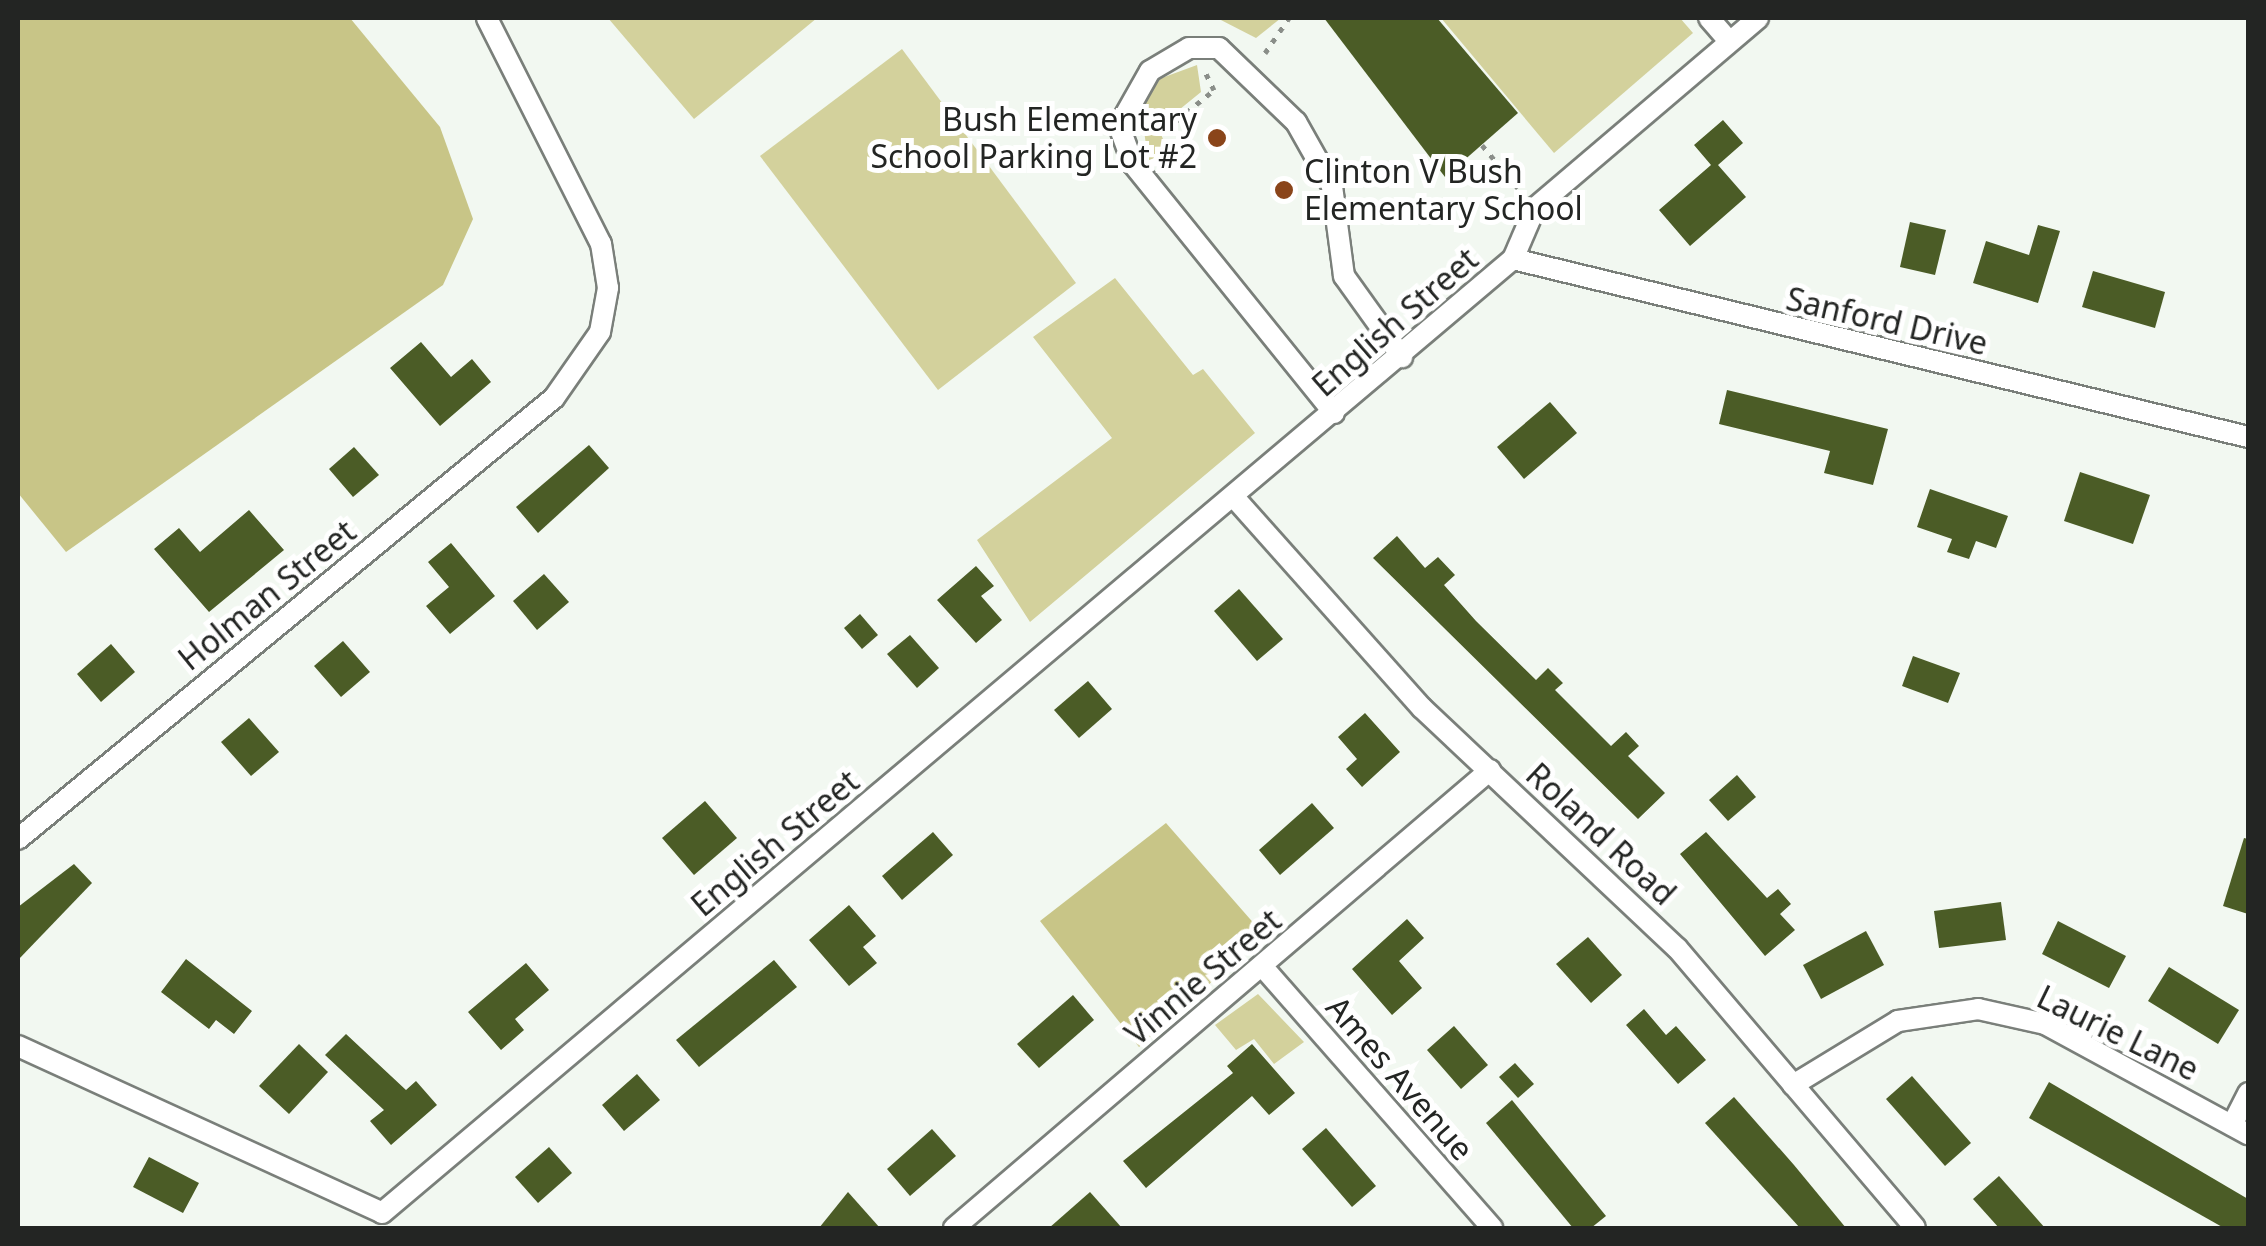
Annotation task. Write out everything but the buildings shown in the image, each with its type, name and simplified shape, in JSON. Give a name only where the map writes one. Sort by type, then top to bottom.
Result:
[{"type":"street","name":"Holman Street","points":[[21,829],[554,398],[600,332],[608,288],[601,244],[487,18]]},
{"type":"street","points":[[1709,18],[1729,42]]},
{"type":"street","points":[[1512,260],[1535,208],[1758,18]]},
{"type":"street","points":[[1334,414],[1120,135],[1134,86],[1200,46],[1242,62],[1312,141],[1332,186],[1344,276],[1402,357]]},
{"type":"street","name":"English Street","points":[[363,1228],[1402,357],[1512,260]]},
{"type":"street","name":"Sanford Drive","points":[[1512,260],[2248,437]]},
{"type":"street","name":"Roland Road","points":[[1233,496],[1382,667],[1677,948],[1916,1228]]},
{"type":"street","name":"Vinnie Street","points":[[954,1228],[1490,770]]},
{"type":"street","name":"Ames Avenue","points":[[1262,966],[1492,1228]]},
{"type":"street","name":"Laurie Lane","points":[[1793,1085],[1898,1021],[1978,1009],[2045,1024],[2240,1129]]},
{"type":"street","points":[[18,1046],[382,1213]]},
{"type":"street","points":[[2240,1129],[2248,1093]]},
{"type":"path","points":[[1265,53],[1289,18]]},
{"type":"path","points":[[1166,128],[1214,90],[1200,46]]},
{"type":"path","points":[[1482,145],[1518,188]]},
{"type":"shaded area","points":[[18,18],[350,18],[440,127],[473,219],[443,285],[66,552],[18,493]]},
{"type":"shaded area","points":[[608,18],[817,18],[694,119]]},
{"type":"shaded area","points":[[1217,18],[1281,18],[1256,38]]},
{"type":"shaded area","points":[[1441,18],[1680,18],[1693,33],[1554,153]]},
{"type":"shaded area","points":[[902,49],[1076,283],[938,390],[760,156]]},
{"type":"shaded area","points":[[1197,65],[1201,92],[1158,127],[1168,151],[1148,161],[1141,107],[1159,79]]},
{"type":"shaded area","points":[[1115,278],[1193,375],[1203,369],[1255,433],[1030,622],[977,540],[1112,438],[1033,337]]},
{"type":"shaded area","points":[[1166,823],[1264,935],[1139,1047],[1040,921]]},
{"type":"shaded area","points":[[1258,994],[1304,1042],[1274,1064],[1254,1039],[1236,1050],[1215,1025]]},
{"type":"place","name":"Bush Elementary School Parking Lot #2","points":[[1217,138]]},
{"type":"place","name":"Clinton V Bush Elementary School","points":[[1284,190]]}]
